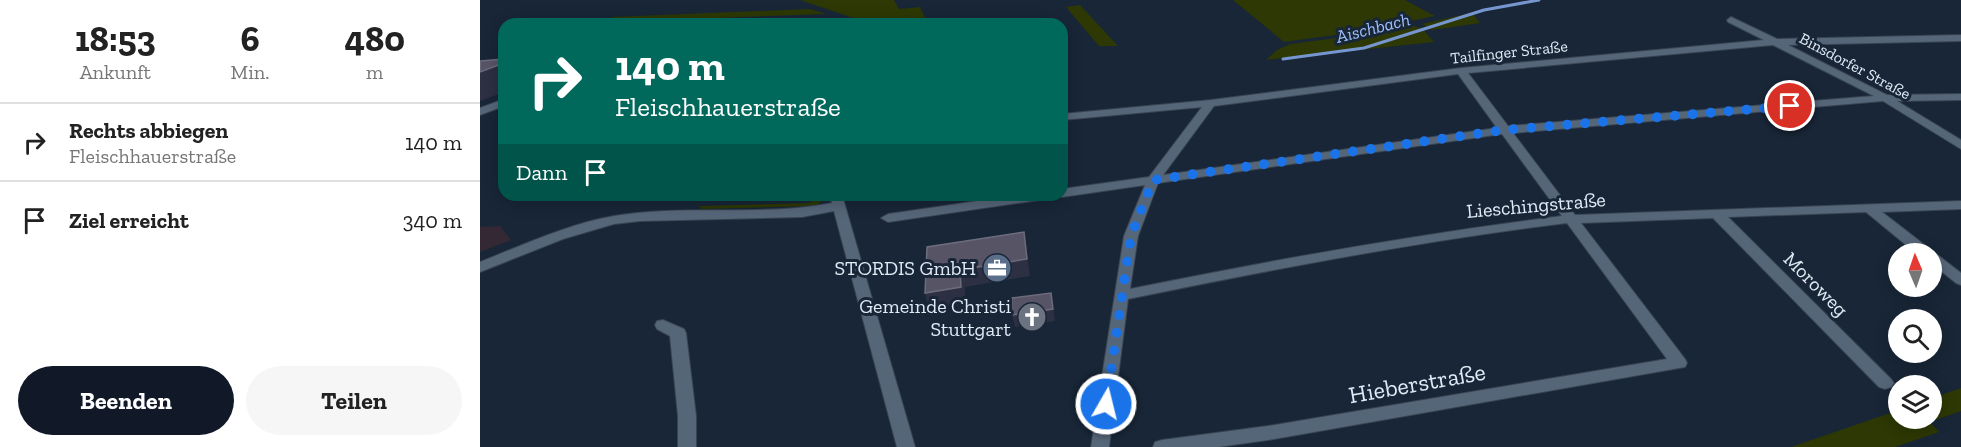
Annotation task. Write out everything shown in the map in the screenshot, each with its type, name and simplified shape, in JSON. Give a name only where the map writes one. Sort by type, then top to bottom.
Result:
[{"type":"street","name":"Binsdorfer Straße","points":[[1731,20],[1886,98],[1961,145]]},
{"type":"street","name":"Tailfinger Straße","points":[[1068,116],[1210,103],[1461,71],[1773,42],[1961,38]]},
{"type":"street","points":[[1461,71],[1569,219]]},
{"type":"street","points":[[1068,192],[1504,130],[1886,98],[1961,97]]},
{"type":"street","points":[[1100,447],[1120,296],[1131,236],[1153,180],[1210,103]]},
{"type":"street","points":[[480,112],[498,104]]},
{"type":"street","points":[[480,267],[558,236],[613,220],[640,217],[802,213],[834,201]]},
{"type":"street","points":[[837,201],[906,447]]},
{"type":"street","points":[[888,218],[1005,201]]},
{"type":"street","name":"Lieschingstraße","points":[[1120,296],[1241,271],[1455,232],[1569,219],[1961,205]]},
{"type":"street","points":[[1870,209],[1913,243]]},
{"type":"street","name":"Moroweg","points":[[1717,214],[1885,383]]},
{"type":"street","name":"Hieberstraße","points":[[1162,447],[1268,433],[1679,363],[1569,219]]},
{"type":"street","points":[[1942,265],[1961,280]]},
{"type":"street","points":[[663,326],[678,333],[687,416],[687,447]]},
{"type":"shaded area","points":[[500,226],[511,240],[480,252],[480,227]]},
{"type":"green space","points":[[800,0],[894,0],[899,9],[920,7],[925,18],[853,18]]},
{"type":"green space","points":[[1233,0],[1405,0],[1435,16],[1350,33],[1284,42]]},
{"type":"green space","points":[[1080,5],[1118,46],[1099,46],[1066,7]]},
{"type":"green space","points":[[810,9],[826,14],[718,18],[612,17]]},
{"type":"green space","points":[[1466,14],[1474,15],[1480,23],[1432,30],[1422,24]]},
{"type":"green space","points":[[1409,25],[1422,28],[1434,42],[1266,60],[1277,50],[1290,44],[1352,36]]},
{"type":"green space","points":[[821,201],[819,204],[811,206],[701,209],[700,206]]},
{"type":"green space","points":[[1961,388],[1961,411],[1942,418],[1942,395]]},
{"type":"green space","points":[[1888,414],[1888,429],[1936,429],[1939,432],[1895,447],[1791,447]]},
{"type":"building","points":[[498,60],[498,65],[480,72],[480,61]]},
{"type":"building","points":[[1024,232],[1027,259],[960,270],[961,287],[925,293],[927,247]]},
{"type":"building","points":[[1051,293],[1053,309],[1012,315],[1012,298]]},
{"type":"waterway","name":"Aischbach","points":[[1283,59],[1364,48],[1484,10],[1539,0]]},
{"type":"place","name":"STORDIS GmbH","points":[[997,268]]},
{"type":"place","name":"Gemeinde Christi Stuttgart","points":[[1032,317]]},
{"type":"route","points":[[1106,404],[1120,296],[1131,236],[1153,180],[1504,130],[1790,106]]}]
